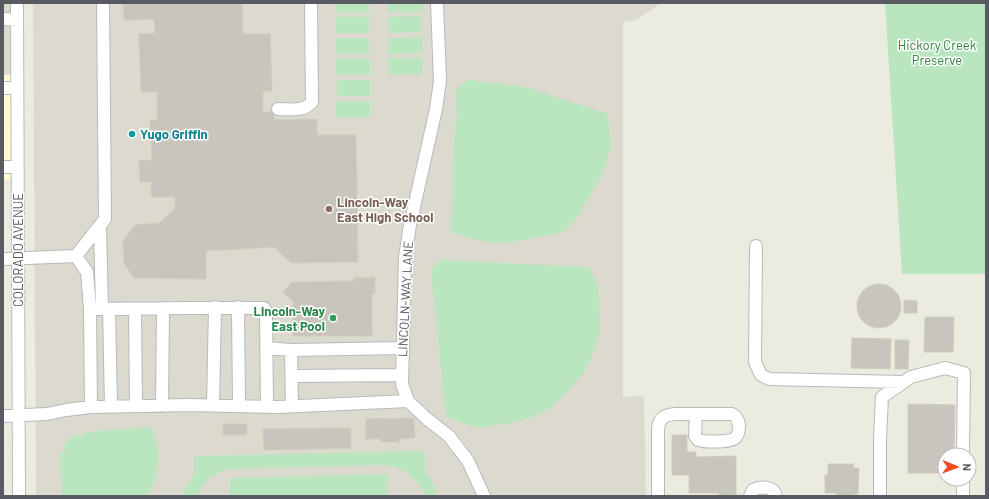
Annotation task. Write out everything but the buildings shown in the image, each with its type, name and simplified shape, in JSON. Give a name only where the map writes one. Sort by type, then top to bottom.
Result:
[{"type":"street","name":"COLORADO AVENUE","points":[[17,3],[19,496]]},
{"type":"street","points":[[3,259],[76,256],[105,219],[103,3]]},
{"type":"street","points":[[278,109],[301,109],[308,107],[312,102],[311,3]]},
{"type":"street","name":"LINCOLN-WAY LANE","points":[[437,3],[440,80],[436,109],[410,225],[405,257],[402,384],[408,401],[427,419],[449,436],[468,461],[484,496]]},
{"type":"street","points":[[3,19],[17,20]]},
{"type":"street","points":[[3,88],[17,88]]},
{"type":"street","points":[[3,167],[17,167]]},
{"type":"street","points":[[100,226],[101,309],[111,407]]},
{"type":"street","points":[[756,246],[755,362],[761,375],[769,379],[904,382]]},
{"type":"street","points":[[76,256],[87,272],[101,309],[91,407]]},
{"type":"street","points":[[238,307],[239,405]]},
{"type":"street","points":[[162,406],[163,308]]},
{"type":"street","points":[[213,405],[214,308]]},
{"type":"street","points":[[101,309],[264,308],[266,311],[267,406]]},
{"type":"street","points":[[136,309],[136,406]]},
{"type":"street","points":[[266,348],[291,350],[402,348]]},
{"type":"street","points":[[291,350],[292,406]]},
{"type":"street","points":[[880,496],[882,396],[911,377],[945,368],[964,373],[963,447]]},
{"type":"street","points":[[292,376],[402,375]]},
{"type":"street","points":[[3,416],[47,414],[91,407],[213,405],[292,406],[408,401]]},
{"type":"street","points":[[658,496],[659,422],[662,418],[668,415],[696,414]]},
{"type":"street","points":[[750,496],[756,488],[769,488],[776,494]]},
{"type":"shaded area","points":[[3,3],[14,3],[15,75],[3,75]]},
{"type":"shaded area","name":"Lincoln-Way East High School","points":[[33,3],[661,3],[636,20],[623,22],[623,397],[644,396],[646,496],[36,496]]},
{"type":"shaded area","points":[[3,75],[15,75],[14,180],[3,180]]},
{"type":"green space","points":[[335,3],[369,3],[369,12],[335,12]]},
{"type":"green space","points":[[388,3],[422,3],[422,12],[388,12]]},
{"type":"green space","name":"Hickory Creek Preserve","points":[[885,3],[986,3],[986,274],[902,274]]},
{"type":"green space","points":[[421,16],[421,32],[388,33],[388,17]]},
{"type":"green space","points":[[336,17],[369,17],[369,33],[336,33]]},
{"type":"green space","points":[[422,37],[422,53],[388,54],[388,38]]},
{"type":"green space","points":[[336,38],[369,38],[369,54],[336,54]]},
{"type":"green space","points":[[388,58],[422,58],[422,74],[388,74]]},
{"type":"green space","points":[[336,59],[370,59],[370,75],[336,75]]},
{"type":"green space","points":[[337,80],[370,80],[370,96],[337,96]]},
{"type":"green space","points":[[468,80],[522,86],[608,114],[611,145],[603,173],[576,219],[562,232],[525,240],[498,243],[480,241],[451,232],[454,141],[457,115],[456,89]]},
{"type":"green space","points":[[336,101],[370,101],[370,117],[336,117]]},
{"type":"green space","points":[[439,260],[589,267],[598,285],[600,329],[595,350],[583,374],[550,408],[531,418],[511,423],[477,428],[446,417],[431,270]]},
{"type":"green space","points":[[152,427],[157,444],[158,462],[155,479],[148,496],[62,496],[60,453],[65,452],[65,444],[72,436],[81,437],[86,432]]},
{"type":"green space","points":[[425,451],[425,472],[432,481],[438,496],[425,496],[414,479],[403,470],[397,467],[383,465],[230,469],[210,478],[197,496],[183,496],[187,486],[194,476],[194,456]]},
{"type":"green space","points":[[387,474],[388,496],[230,496],[230,478]]},
{"type":"place","name":"Yugo Griffin","points":[[132,134]]},
{"type":"place","name":"Lincoln-Way East High School","points":[[329,209]]},
{"type":"place","name":"Lincoln-Way East Pool","points":[[333,318]]}]
